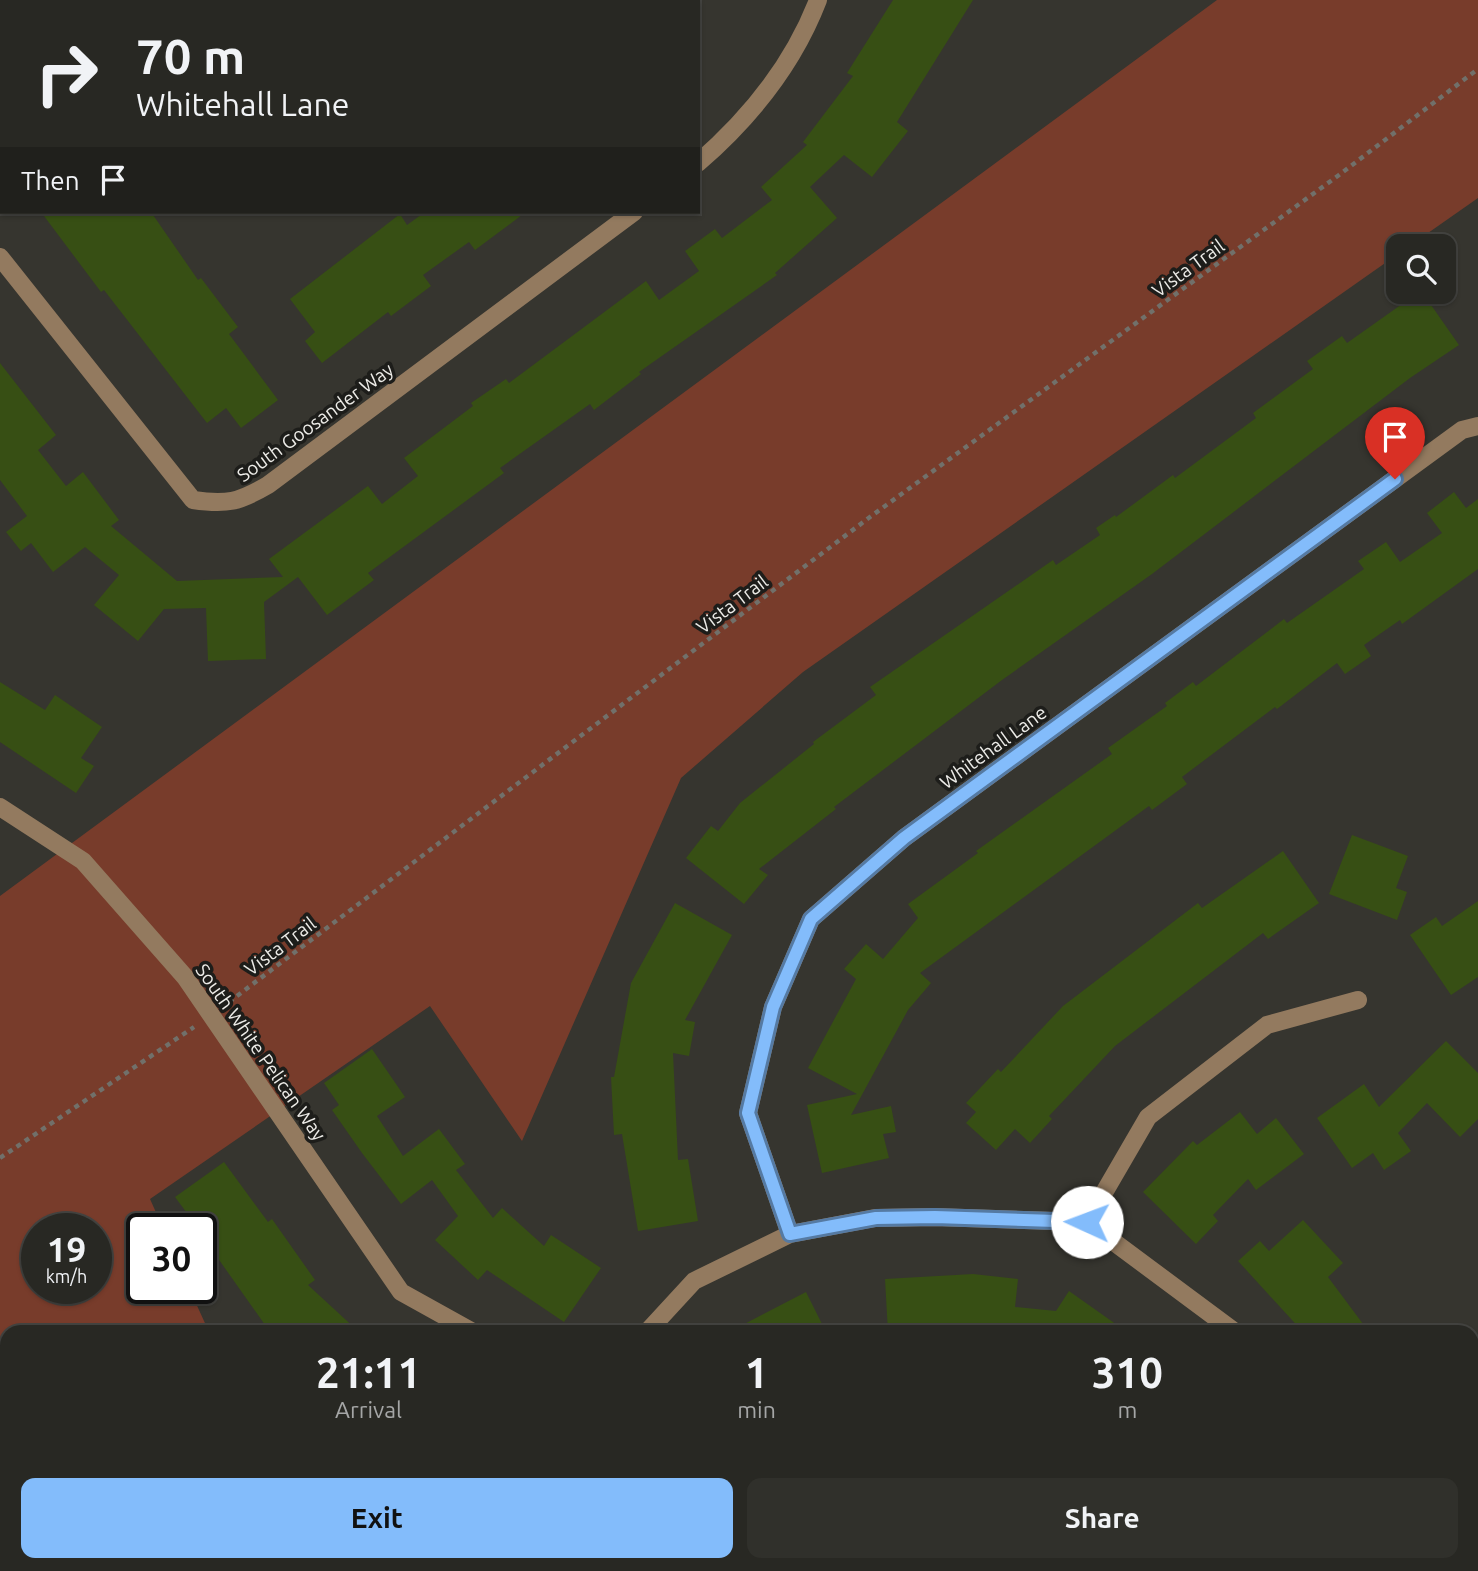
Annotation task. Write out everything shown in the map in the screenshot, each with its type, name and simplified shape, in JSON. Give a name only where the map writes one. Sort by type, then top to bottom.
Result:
[{"type":"street","points":[[700,161],[768,91],[791,55],[818,0]]},
{"type":"street","name":"South Goosander Way","points":[[0,257],[193,500],[220,504],[243,500],[268,485],[631,214]]},
{"type":"street","name":"Whitehall Lane","points":[[790,1234],[748,1113],[773,1007],[811,919],[904,838],[1462,430],[1478,426]]},
{"type":"street","name":"South White Pelican Way","points":[[0,807],[83,861],[185,977],[401,1292],[460,1325]]},
{"type":"street","points":[[1087,1222],[1148,1117],[1267,1025],[1358,1000]]},
{"type":"street","points":[[653,1325],[694,1281],[790,1234],[876,1218],[935,1217],[1087,1222],[1226,1325]]},
{"type":"path","name":"Vista Trail","points":[[0,1158],[212,1015],[870,517],[1339,175],[1478,69]]},
{"type":"shaded area","points":[[1217,0],[1478,0],[1478,198],[1427,234],[1386,234],[1386,262],[803,672],[681,778],[522,1141],[430,1006],[150,1199],[156,1213],[126,1213],[126,1304],[196,1304],[206,1325],[0,1325],[0,896]]},
{"type":"building","points":[[893,0],[973,0],[897,122],[908,131],[872,177],[844,155],[810,187],[837,218],[775,273],[777,275],[639,372],[641,374],[594,410],[590,404],[500,468],[504,473],[368,573],[374,580],[327,615],[298,577],[264,602],[266,659],[208,661],[206,608],[164,609],[138,641],[94,605],[119,575],[85,547],[53,572],[31,543],[21,551],[6,532],[27,516],[0,480],[0,363],[56,435],[38,450],[66,486],[83,472],[119,520],[111,526],[177,581],[283,577],[269,559],[368,486],[382,504],[418,476],[404,458],[473,406],[471,403],[506,379],[509,383],[646,281],[659,300],[699,271],[685,251],[715,229],[722,238],[772,200],[761,187],[807,145],[803,142],[853,76],[847,73]]},
{"type":"building","points":[[42,214],[152,214],[198,280],[201,278],[238,327],[229,334],[278,400],[241,428],[226,408],[207,423],[104,290],[101,292]]},
{"type":"building","points":[[400,214],[407,225],[422,214],[523,214],[475,250],[469,242],[423,275],[431,286],[391,316],[388,312],[322,363],[305,341],[315,332],[290,299]]},
{"type":"building","points":[[1402,304],[1430,304],[1459,345],[1410,378],[1152,574],[1002,680],[834,807],[836,809],[759,869],[768,875],[744,904],[686,858],[711,826],[718,831],[740,803],[814,744],[813,742],[876,695],[870,687],[1053,560],[1056,565],[1100,535],[1096,528],[1115,515],[1116,517],[1173,475],[1175,478],[1256,418],[1253,413],[1313,369],[1307,361],[1342,336],[1347,343]]},
{"type":"building","points":[[1454,492],[1466,508],[1478,499],[1478,569],[1402,624],[1400,620],[1364,645],[1371,656],[1345,674],[1337,663],[1182,777],[1187,784],[1152,810],[1149,806],[920,973],[931,983],[908,1010],[851,1115],[891,1106],[896,1132],[883,1134],[889,1158],[822,1173],[807,1105],[857,1094],[808,1068],[856,979],[844,969],[866,944],[883,959],[918,918],[908,904],[978,853],[976,851],[1112,754],[1108,748],[1167,706],[1165,703],[1193,682],[1196,686],[1284,619],[1287,623],[1364,569],[1358,561],[1386,542],[1400,562],[1442,533],[1427,513]]},
{"type":"building","points":[[0,682],[45,710],[55,695],[102,727],[81,758],[94,766],[76,793],[0,742]]},
{"type":"building","points":[[1352,835],[1408,856],[1396,888],[1407,892],[1397,920],[1329,894]]},
{"type":"building","points":[[1283,851],[1319,903],[1268,939],[1263,933],[1115,1046],[1049,1116],[1052,1119],[1030,1143],[1015,1129],[996,1150],[966,1123],[976,1112],[966,1103],[998,1069],[1001,1072],[1063,1006],[1198,903],[1202,908]]},
{"type":"building","points":[[1478,901],[1478,977],[1451,995],[1410,935],[1436,917],[1442,926]]},
{"type":"building","points":[[675,903],[732,935],[685,1020],[695,1022],[689,1056],[673,1053],[678,1160],[688,1159],[698,1221],[638,1231],[622,1134],[614,1135],[611,1077],[614,1077],[631,983]]},
{"type":"building","points":[[1446,1041],[1478,1073],[1478,1119],[1460,1137],[1427,1103],[1398,1133],[1411,1151],[1384,1170],[1373,1153],[1352,1168],[1317,1118],[1364,1084],[1379,1107]]},
{"type":"building","points":[[372,1049],[405,1097],[377,1116],[403,1156],[439,1129],[465,1164],[456,1170],[493,1218],[502,1208],[544,1246],[551,1235],[601,1268],[564,1322],[487,1270],[478,1280],[435,1240],[458,1216],[432,1180],[401,1204],[362,1153],[332,1110],[339,1105],[324,1083]]},
{"type":"building","points":[[1240,1112],[1257,1134],[1276,1118],[1304,1154],[1256,1190],[1248,1179],[1213,1215],[1218,1221],[1196,1244],[1143,1192],[1193,1141],[1197,1145]]},
{"type":"building","points":[[224,1162],[268,1222],[272,1219],[315,1280],[308,1285],[351,1325],[265,1325],[217,1257],[217,1213],[187,1213],[175,1197]]},
{"type":"building","points":[[1303,1220],[1343,1263],[1328,1277],[1364,1325],[1297,1325],[1238,1261],[1260,1241],[1269,1251]]},
{"type":"building","points":[[973,1274],[1018,1279],[1015,1307],[1056,1311],[1069,1291],[1117,1325],[888,1325],[885,1279]]},
{"type":"building","points":[[806,1292],[822,1325],[742,1325]]},
{"type":"route","points":[[1087,1222],[935,1217],[876,1218],[790,1234],[748,1113],[773,1007],[811,919],[904,838],[1395,479]]}]
